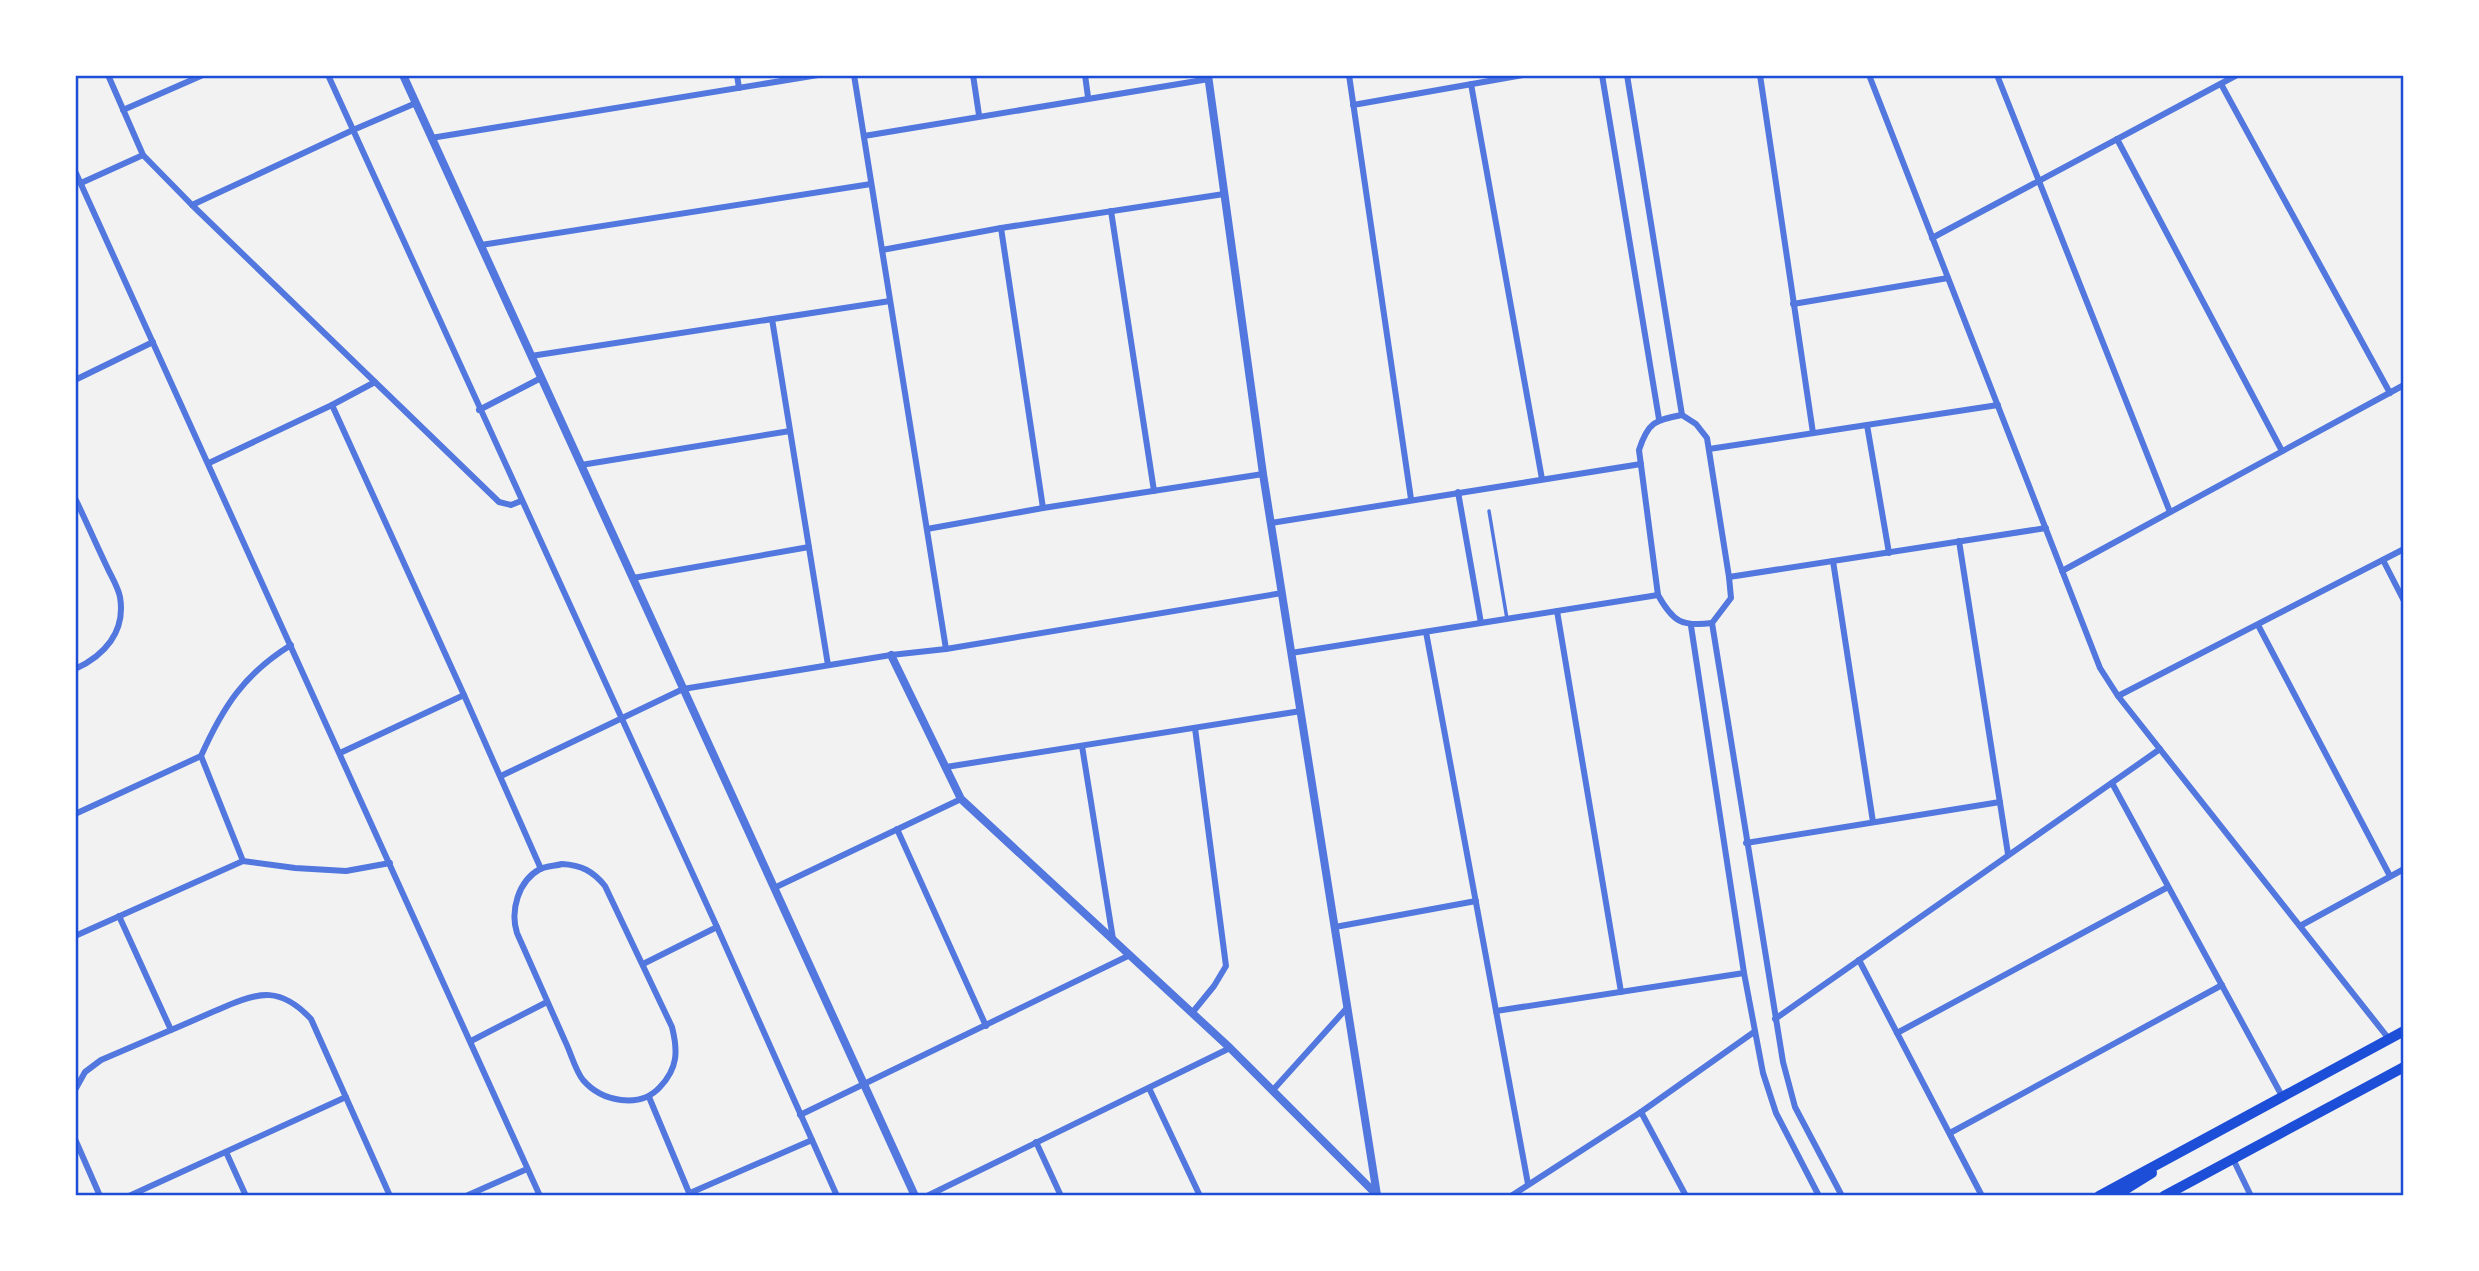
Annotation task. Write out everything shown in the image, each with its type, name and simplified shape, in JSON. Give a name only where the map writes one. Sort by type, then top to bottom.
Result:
[{"type":"main road","points":[[2099,1196],[2404,1031]]},
{"type":"main road","points":[[2164,1196],[2404,1067]]},
{"type":"main road","points":[[2115,1196],[2148,1176],[2177,1153]]},
{"type":"street","points":[[107,75],[143,155],[499,502],[511,505],[521,501]]},
{"type":"street","points":[[124,110],[203,75]]},
{"type":"street","points":[[328,75],[717,926],[837,1196]]},
{"type":"street","points":[[403,75],[915,1196]]},
{"type":"street","points":[[737,75],[739,88]]},
{"type":"street","points":[[432,138],[818,75]]},
{"type":"street","points":[[854,75],[946,649]]},
{"type":"street","points":[[972,75],[979,115]]},
{"type":"street","points":[[1085,75],[1088,97]]},
{"type":"street","points":[[1349,75],[1411,499]]},
{"type":"street","points":[[1353,105],[1523,75]]},
{"type":"street","points":[[1602,75],[1659,419]]},
{"type":"street","points":[[1627,75],[1682,415]]},
{"type":"street","points":[[1760,75],[1812,433]]},
{"type":"street","points":[[1869,75],[2100,668],[2118,696],[2389,1039]]},
{"type":"street","points":[[1997,75],[2170,512]]},
{"type":"street","points":[[1932,238],[2237,75]]},
{"type":"street","points":[[864,136],[1209,77],[1263,474],[1377,1195]]},
{"type":"street","points":[[1471,84],[1542,479]]},
{"type":"street","points":[[2221,84],[2390,393]]},
{"type":"street","points":[[192,205],[416,103]]},
{"type":"street","points":[[2117,139],[2283,452]]},
{"type":"street","points":[[81,183],[143,155]]},
{"type":"street","points":[[75,171],[540,1196]]},
{"type":"street","points":[[481,245],[872,184]]},
{"type":"street","points":[[882,250],[1001,228],[1224,194]]},
{"type":"street","points":[[1111,211],[1154,491]]},
{"type":"street","points":[[1001,228],[1044,508]]},
{"type":"street","points":[[1793,304],[1948,278]]},
{"type":"street","points":[[531,356],[890,301]]},
{"type":"street","points":[[772,319],[828,665]]},
{"type":"street","points":[[75,380],[153,342]]},
{"type":"street","points":[[479,410],[541,377]]},
{"type":"street","points":[[209,463],[375,382]]},
{"type":"street","points":[[2062,571],[2404,385]]},
{"type":"street","points":[[332,405],[541,869]]},
{"type":"street","points":[[1709,449],[1998,405]]},
{"type":"street","points":[[1682,415],[1696,424],[1707,438],[1730,577],[1731,598],[1712,623],[1691,626],[1679,621],[1667,611],[1658,595],[1639,450],[1648,430],[1659,419],[1682,415]]},
{"type":"street","points":[[1867,425],[1889,552]]},
{"type":"street","points":[[581,466],[790,431]]},
{"type":"street","points":[[1271,523],[1641,464]]},
{"type":"street","points":[[927,529],[1263,474]]},
{"type":"street","points":[[1458,492],[1481,623]]},
{"type":"street","points":[[75,498],[120,597],[120,616],[106,650],[93,661],[75,669]]},
{"type":"street","points":[[75,522],[84,518]]},
{"type":"street","points":[[1730,577],[2046,528]]},
{"type":"street","points":[[1959,541],[2008,854]]},
{"type":"street","points":[[633,578],[809,547]]},
{"type":"street","points":[[2118,696],[2404,549]]},
{"type":"street","points":[[2383,560],[2404,601]]},
{"type":"street","points":[[1833,561],[1873,822]]},
{"type":"street","points":[[501,776],[683,689],[891,655],[946,649],[1282,593]]},
{"type":"street","points":[[1291,653],[1658,595]]},
{"type":"street","points":[[1556,611],[1621,992]]},
{"type":"street","points":[[1712,623],[1775,1019],[1795,1107],[1842,1196]]},
{"type":"street","points":[[2258,625],[2390,876]]},
{"type":"street","points":[[1691,626],[1744,973],[1763,1073],[1776,1114],[1819,1196]]},
{"type":"street","points":[[1426,632],[1528,1184]]},
{"type":"street","points":[[75,814],[201,756],[217,721],[239,687],[266,660],[291,645]]},
{"type":"street","points":[[891,655],[961,799],[1230,1048],[1377,1195]]},
{"type":"street","points":[[340,753],[464,695]]},
{"type":"street","points":[[946,767],[1301,711]]},
{"type":"street","points":[[1192,1013],[1226,965],[1195,728]]},
{"type":"street","points":[[1082,746],[1113,939]]},
{"type":"street","points":[[1775,1019],[2160,749]]},
{"type":"street","points":[[201,756],[243,861]]},
{"type":"street","points":[[2112,783],[2282,1096]]},
{"type":"street","points":[[774,888],[961,799]]},
{"type":"street","points":[[1746,842],[2000,802]]},
{"type":"street","points":[[897,829],[986,1026]]},
{"type":"street","points":[[75,936],[243,861],[346,871],[390,863]]},
{"type":"street","points":[[562,864],[582,867],[598,878],[612,900],[643,964],[672,1027],[677,1048],[675,1062],[661,1087],[649,1097],[624,1101],[612,1099],[583,1080],[513,920],[518,897],[530,877],[541,869],[562,864]]},
{"type":"street","points":[[2300,926],[2404,869]]},
{"type":"street","points":[[1897,1033],[2168,887]]},
{"type":"street","points":[[1335,927],[1476,901]]},
{"type":"street","points":[[120,916],[172,1030]]},
{"type":"street","points":[[643,964],[717,926]]},
{"type":"street","points":[[800,1115],[1130,955]]},
{"type":"street","points":[[1859,960],[1982,1196]]},
{"type":"street","points":[[1496,1011],[1744,973]]},
{"type":"street","points":[[1950,1133],[2221,985]]},
{"type":"street","points":[[75,1090],[85,1072],[101,1060],[250,995],[269,994],[288,1000],[311,1019],[390,1196]]},
{"type":"street","points":[[471,1041],[547,1002]]},
{"type":"street","points":[[1273,1090],[1346,1009]]},
{"type":"street","points":[[1511,1196],[1641,1112],[1754,1032]]},
{"type":"street","points":[[928,1196],[1230,1048]]},
{"type":"street","points":[[1149,1088],[1200,1196]]},
{"type":"street","points":[[129,1196],[346,1097]]},
{"type":"street","points":[[649,1097],[690,1194],[812,1140]]},
{"type":"street","points":[[1641,1112],[1686,1196]]},
{"type":"street","points":[[75,1139],[100,1196]]},
{"type":"street","points":[[1036,1142],[1061,1196]]},
{"type":"street","points":[[226,1152],[246,1196]]},
{"type":"street","points":[[2233,1159],[2251,1196]]},
{"type":"street","points":[[466,1196],[527,1169]]},
{"type":"lane","points":[[1489,511],[1507,619]]}]
